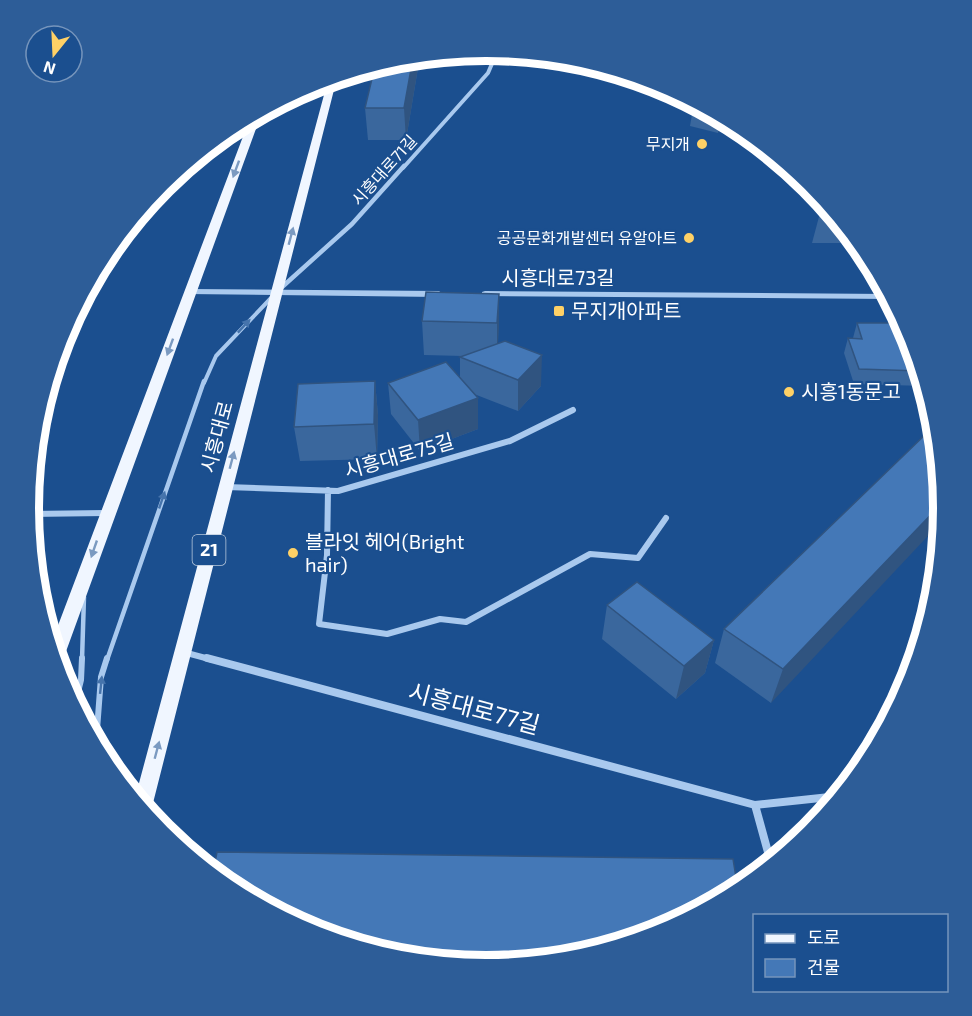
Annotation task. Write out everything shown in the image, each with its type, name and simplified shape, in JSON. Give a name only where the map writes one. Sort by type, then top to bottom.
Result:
[{"type":"main road","name":"시흥대로","points":[[145,797],[330,89]]},
{"type":"main road","points":[[60,643],[251,128]]},
{"type":"street","name":"시흥대로71길","points":[[276,293],[352,224],[488,73],[493,61]]},
{"type":"street","points":[[190,292],[446,294]]},
{"type":"street","name":"시흥대로73길","points":[[470,294],[880,297]]},
{"type":"street","name":"시흥대로75길","points":[[225,487],[328,490],[349,488],[510,441],[573,410]]},
{"type":"street","points":[[328,490],[327,555],[319,624],[387,634],[440,619],[466,622],[590,554],[638,558],[666,518]]},
{"type":"street","points":[[39,514],[107,513]]},
{"type":"street","name":"시흥대로77길","points":[[183,652],[755,805],[827,797]]},
{"type":"street","points":[[755,805],[769,854]]},
{"type":"lane","points":[[97,728],[101,677],[203,384],[216,356],[276,293]]},
{"type":"lane","points":[[78,691],[81,680],[85,576]]},
{"type":"building","points":[[411,68],[404,108],[365,108],[373,75]]},
{"type":"building","points":[[426,292],[499,294],[497,323],[422,321]]},
{"type":"building","points":[[857,323],[893,323],[911,371],[859,369],[848,338],[862,339]]},
{"type":"building","points":[[505,341],[542,355],[518,380],[460,357]]},
{"type":"building","points":[[446,362],[478,398],[418,420],[388,383]]},
{"type":"building","points":[[375,381],[374,424],[294,427],[298,384]]},
{"type":"building","points":[[926,434],[932,479],[933,513],[783,669],[724,629]]},
{"type":"building","points":[[637,582],[714,640],[684,666],[607,605]]},
{"type":"building","points":[[217,852],[733,859],[736,878],[684,909],[602,940],[544,951],[486,955],[428,951],[370,940],[342,931],[288,909],[262,895],[215,864]]},
{"type":"place","name":"무지개","points":[[702,144]]},
{"type":"place","name":"공공문화개발센터 유알아트","points":[[689,238]]},
{"type":"place","name":"무지개아파트","points":[[559,311]]},
{"type":"place","name":"시흥1동문고","points":[[789,392]]},
{"type":"place","name":"블라잇 헤어(Bright hair)","points":[[293,553]]}]
